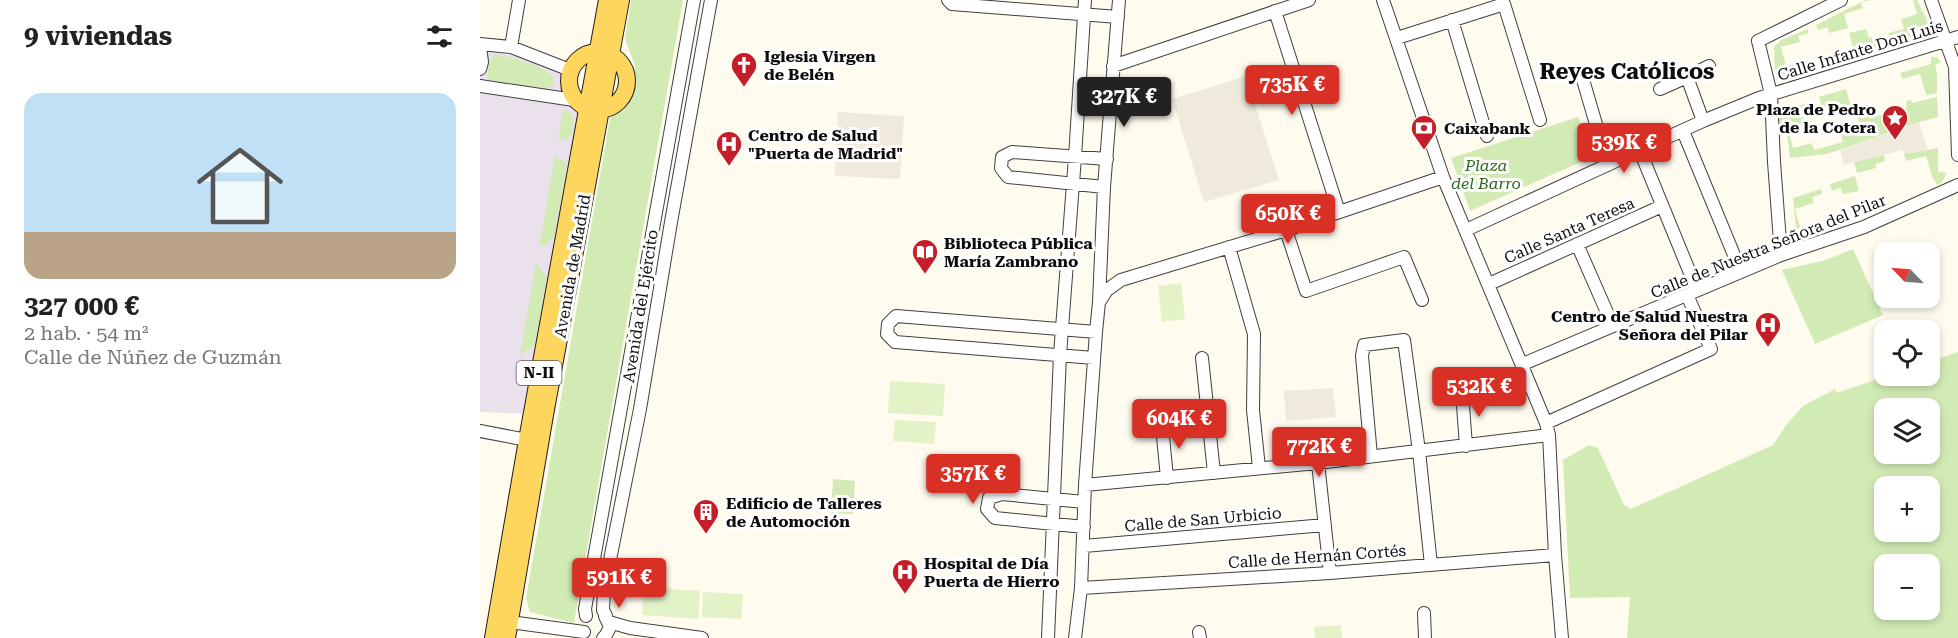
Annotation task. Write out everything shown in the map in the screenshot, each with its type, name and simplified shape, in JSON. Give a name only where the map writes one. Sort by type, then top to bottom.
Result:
[{"type":"main road","name":"Avenida de Madrid","points":[[604,53],[607,0]]},
{"type":"main road","name":"Avenida de Madrid","points":[[496,638],[527,440],[587,107],[621,0]]},
{"type":"main road","points":[[604,53],[620,62],[626,71],[627,85],[622,99],[613,107],[587,107],[570,91],[568,82],[570,70],[577,60],[586,54],[604,53]]},
{"type":"main road","name":"Avenida de Madrid","points":[[509,630],[545,415],[587,107]]},
{"type":"street","points":[[511,47],[519,0]]},
{"type":"street","name":"Avenida del Ejército","points":[[586,635],[582,624],[586,616],[585,609],[694,0]]},
{"type":"street","name":"Avenida del Ejército","points":[[607,619],[603,610],[604,590],[640,409],[711,0]]},
{"type":"street","points":[[948,0],[952,4],[1118,16]]},
{"type":"street","points":[[1048,638],[1060,356],[1076,157],[1085,0]]},
{"type":"street","points":[[1075,638],[1084,546],[1084,502],[1102,264],[1104,187],[1119,0]]},
{"type":"street","points":[[1113,66],[1309,0]]},
{"type":"street","points":[[1383,0],[1443,177],[1523,364],[1547,429],[1562,638]]},
{"type":"street","points":[[1781,255],[1771,94],[1758,41],[1841,0]]},
{"type":"street","points":[[1931,0],[1953,39],[1958,154]]},
{"type":"street","points":[[1397,38],[1504,4],[1540,120]]},
{"type":"street","points":[[1275,11],[1339,212]]},
{"type":"street","points":[[1452,20],[1487,136]]},
{"type":"street","name":"Calle Infante Don Luis","points":[[1466,230],[1703,121],[1771,94],[1953,39]]},
{"type":"street","points":[[480,69],[482,62],[480,46],[511,47],[570,70]]},
{"type":"street","points":[[1660,89],[1709,66]]},
{"type":"street","points":[[1581,73],[1608,165]]},
{"type":"street","points":[[1687,77],[1703,121]]},
{"type":"street","points":[[480,86],[587,107]]},
{"type":"street","points":[[1683,131],[1741,272]]},
{"type":"street","points":[[1085,485],[1419,452],[1466,446],[1547,429],[1711,349],[1662,206],[1640,151]]},
{"type":"street","points":[[1104,187],[1008,177],[1001,168],[1002,157],[1012,152],[1107,159]]},
{"type":"street","points":[[1099,302],[1107,290],[1121,280],[1286,230],[1443,177]]},
{"type":"street","name":"Calle de Nuestra Señora del Pilar","points":[[1523,364],[1781,255],[1864,227],[1958,185]]},
{"type":"street","name":"Calle Santa Teresa","points":[[1489,284],[1662,206]]},
{"type":"street","points":[[1286,230],[1306,291],[1404,257],[1422,300]]},
{"type":"street","points":[[1577,244],[1613,326]]},
{"type":"street","points":[[1228,247],[1254,334],[1253,410],[1259,468]]},
{"type":"street","points":[[1102,264],[1110,275],[1121,280]]},
{"type":"street","points":[[1094,358],[895,342],[887,334],[888,324],[896,316],[1096,332]]},
{"type":"street","points":[[1371,456],[1362,356],[1364,345],[1404,340],[1431,565]]},
{"type":"street","points":[[1202,358],[1214,473]]},
{"type":"street","points":[[1462,392],[1466,446]]},
{"type":"street","points":[[1162,426],[1167,478]]},
{"type":"street","points":[[480,431],[527,440]]},
{"type":"street","points":[[1318,463],[1330,573]]},
{"type":"street","points":[[1084,502],[1002,494],[989,498],[987,508],[994,518],[1084,527]]},
{"type":"street","name":"Calle de San Urbicio","points":[[1084,546],[1325,525]]},
{"type":"street","name":"Calle de Hernán Cortés","points":[[1081,588],[1330,573],[1555,555]]},
{"type":"street","points":[[586,616],[596,612],[630,628],[702,638]]},
{"type":"street","points":[[1424,613],[1425,638]]},
{"type":"street","points":[[603,638],[609,631],[607,619]]},
{"type":"street","points":[[496,638],[509,630],[586,635]]},
{"type":"shaded area","points":[[480,49],[556,64],[570,70],[568,82],[570,91],[574,100],[587,109],[532,414],[480,412]]},
{"type":"shaded area","points":[[1246,76],[1279,180],[1204,202],[1172,99]]},
{"type":"shaded area","points":[[838,112],[904,116],[900,179],[835,176]]},
{"type":"shaded area","name":"Plaza de Pedro de la Cotera","points":[[1919,122],[1928,150],[1904,154],[1902,150],[1844,165],[1840,150]]},
{"type":"shaded area","points":[[1333,388],[1336,417],[1286,421],[1284,391]]},
{"type":"green space","points":[[631,0],[683,0],[574,623],[530,612],[526,598],[610,118],[625,107],[634,89],[635,66],[625,39]]},
{"type":"green space","points":[[1913,0],[1917,0],[1932,30],[1931,38],[1926,41],[1923,34],[1891,43],[1888,33],[1904,29],[1901,19],[1917,14]]},
{"type":"green space","points":[[1861,2],[1863,8],[1844,14],[1848,28],[1829,33],[1828,27],[1818,30],[1816,25]]},
{"type":"green space","points":[[1808,29],[1809,33],[1798,36],[1800,42],[1781,47],[1786,66],[1803,62],[1805,71],[1785,76],[1785,83],[1776,73],[1774,47],[1781,40]]},
{"type":"green space","points":[[1866,29],[1869,38],[1884,34],[1887,45],[1840,58],[1838,52],[1853,47],[1849,33]]},
{"type":"green space","points":[[494,54],[517,59],[542,69],[554,77],[554,84],[546,89],[488,79],[489,66]]},
{"type":"green space","points":[[1931,57],[1937,57],[1941,62],[1935,65],[1937,93],[1926,95],[1920,74],[1902,79],[1900,73],[1931,64]]},
{"type":"green space","points":[[1846,89],[1852,111],[1839,113],[1836,106],[1823,110],[1819,97]]},
{"type":"green space","points":[[1937,97],[1938,117],[1827,154],[1790,158],[1786,126],[1779,125],[1780,108],[1790,104],[1791,108],[1807,103],[1810,115],[1803,117],[1805,124],[1788,129],[1793,148],[1812,143],[1814,150],[1843,142],[1841,135],[1860,129],[1857,115],[1875,110],[1877,116],[1907,108],[1906,101],[1911,100],[1912,103]]},
{"type":"green space","points":[[563,109],[573,116],[572,135],[558,140]]},
{"type":"green space","name":"Plaza del Barro","points":[[1578,117],[1592,157],[1470,211],[1451,158]]},
{"type":"green space","points":[[1938,148],[1938,172],[1947,173],[1942,182],[1937,185],[1926,156],[1906,161],[1904,154]]},
{"type":"green space","points":[[1884,155],[1885,161],[1875,164],[1876,168],[1857,173],[1854,162]]},
{"type":"green space","points":[[555,156],[563,160],[567,166],[554,237],[547,244],[539,247]]},
{"type":"green space","points":[[1855,176],[1859,191],[1843,194],[1841,188],[1832,191],[1830,184]]},
{"type":"green space","points":[[1821,189],[1822,194],[1812,197],[1814,203],[1795,209],[1800,227],[1815,224],[1817,234],[1832,230],[1832,232],[1803,241],[1795,240],[1791,230],[1796,228],[1793,198]]},
{"type":"green space","points":[[1853,249],[1874,295],[1874,308],[1880,308],[1883,315],[1815,344],[1782,270],[1826,260]]},
{"type":"green space","points":[[536,263],[547,277],[535,345],[520,355]]},
{"type":"green space","points":[[1181,283],[1185,319],[1162,322],[1158,286]]},
{"type":"green space","points":[[1958,352],[1958,638],[1627,638],[1630,597],[1570,598],[1563,460],[1589,445],[1598,448],[1624,505],[1631,509],[1773,445],[1803,406],[1835,389],[1836,393],[1874,380],[1874,386],[1940,386],[1940,358]]},
{"type":"green space","points":[[890,381],[945,384],[943,416],[888,413]]},
{"type":"green space","points":[[895,420],[936,422],[934,444],[893,441]]},
{"type":"green space","points":[[833,479],[855,481],[853,514],[831,513]]},
{"type":"green space","points":[[644,587],[700,591],[698,619],[642,615]]},
{"type":"green space","points":[[703,592],[743,594],[741,619],[702,617]]},
{"type":"green space","points":[[1341,625],[1342,638],[1315,638],[1314,627]]},
{"type":"place","name":"Iglesia Virgen de Belén","points":[[744,88]]},
{"type":"place","name":"Plaza de Pedro de la Cotera","points":[[1895,141]]},
{"type":"place","name":"Caixabank","points":[[1424,151]]},
{"type":"place","name":"Centro de Salud \"Puerta de Madrid\"","points":[[729,167]]},
{"type":"place","name":"Biblioteca Pública María Zambrano","points":[[925,275]]},
{"type":"place","name":"Centro de Salud Nuestra Señora del Pilar","points":[[1768,348]]},
{"type":"place","name":"Edificio de Talleres de Automoción","points":[[706,535]]},
{"type":"place","name":"Hospital de Día Puerta de Hierro","points":[[905,595]]},
{"type":"district","name":"Reyes Católicos","points":[[1627,71]]}]
